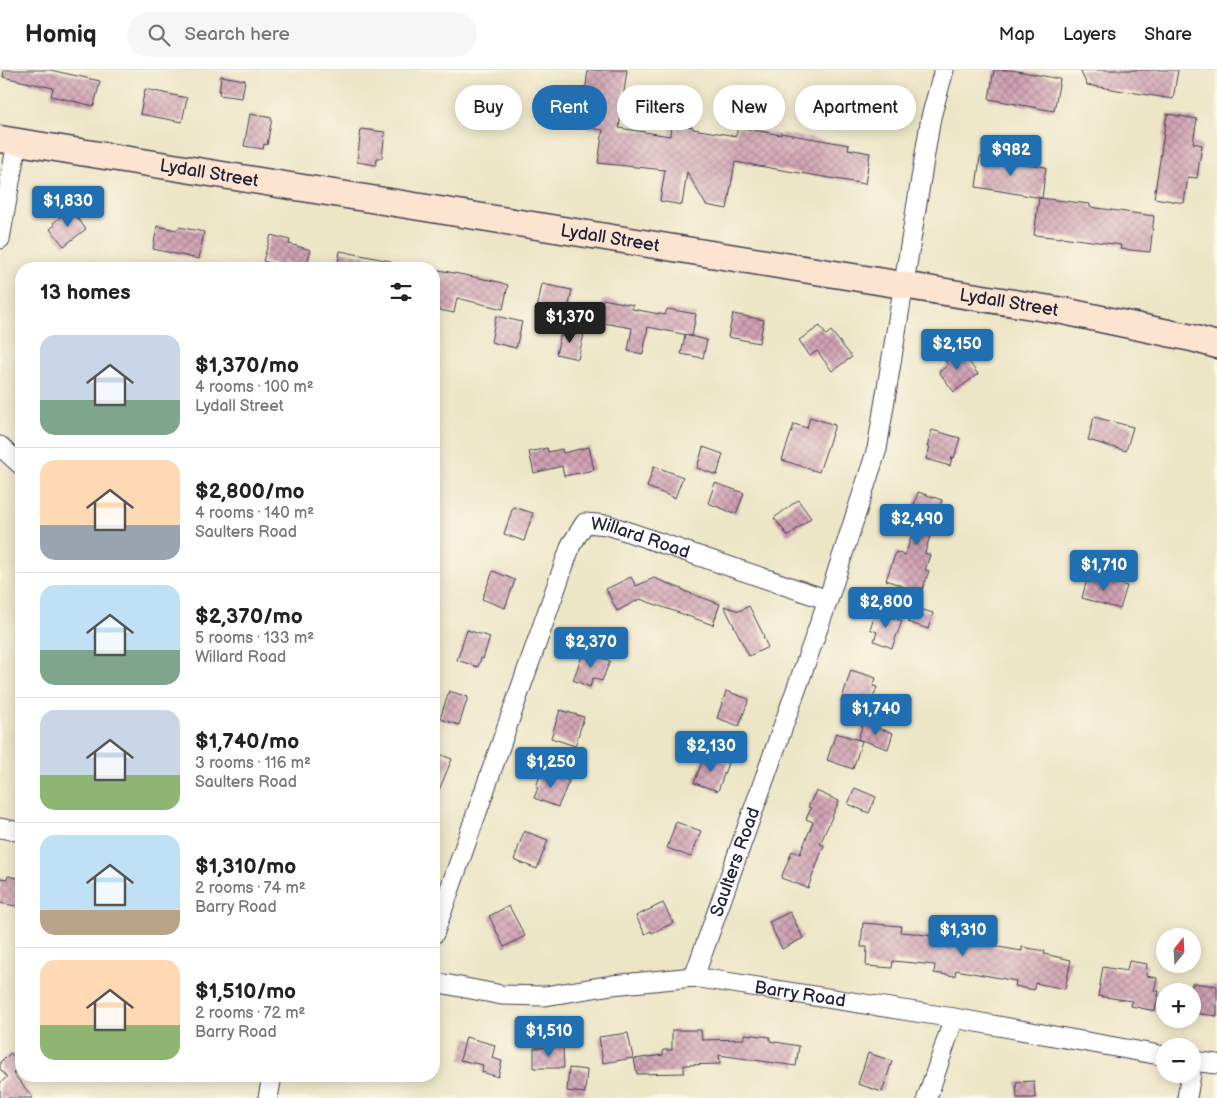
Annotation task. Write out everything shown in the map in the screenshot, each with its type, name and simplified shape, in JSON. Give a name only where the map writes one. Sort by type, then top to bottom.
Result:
[{"type":"street","name":"Saulters Road","points":[[694,977],[828,600],[877,449],[931,117],[944,70]]},
{"type":"street","name":"Lydall Street","points":[[8,141],[1080,314],[1217,345]]},
{"type":"street","points":[[0,239],[8,141]]},
{"type":"street","points":[[0,446],[15,460]]},
{"type":"street","name":"Willard Road","points":[[440,917],[571,545],[585,523],[608,524],[828,600]]},
{"type":"street","points":[[0,828],[15,831]]},
{"type":"street","name":"Barry Road","points":[[440,983],[502,995],[545,996],[612,985],[694,977],[954,1018],[1156,1054]]},
{"type":"street","points":[[927,1098],[954,1018]]},
{"type":"street","points":[[1201,1065],[1217,1064]]},
{"type":"street","points":[[268,1098],[271,1082]]},
{"type":"street","points":[[1186,1098],[1189,1083]]},
{"type":"building","points":[[4,70],[50,70],[100,81],[94,106],[51,96],[53,88],[3,77]]},
{"type":"building","points":[[588,70],[627,70],[625,85],[617,85],[617,130],[632,130],[670,136],[670,130],[699,130],[736,136],[737,130],[754,130],[849,145],[848,149],[870,153],[865,184],[735,162],[727,209],[706,205],[687,172],[682,205],[660,201],[665,170],[598,163],[603,130],[607,130],[607,85],[586,85]]},
{"type":"building","points":[[994,70],[1012,70],[1060,79],[1054,111],[989,99]]},
{"type":"building","points":[[1080,70],[1178,70],[1173,99],[1087,85]]},
{"type":"building","points":[[221,76],[245,80],[242,98],[219,95]]},
{"type":"building","points":[[145,89],[187,98],[182,122],[140,114]]},
{"type":"building","points":[[250,114],[272,118],[267,145],[264,144],[263,149],[244,146]]},
{"type":"building","points":[[1167,114],[1197,119],[1193,143],[1202,145],[1197,178],[1188,177],[1184,203],[1154,198]]},
{"type":"building","points":[[361,129],[385,132],[382,158],[377,158],[376,165],[357,162]]},
{"type":"building","points":[[980,157],[1046,167],[1042,198],[976,187]]},
{"type":"building","points":[[1039,198],[1090,204],[1090,207],[1154,216],[1150,252],[1120,249],[1121,245],[1034,235]]},
{"type":"building","points":[[70,209],[86,229],[64,246],[50,229],[55,225],[53,223]]},
{"type":"building","points":[[157,226],[177,230],[179,227],[204,232],[199,259],[153,249]]},
{"type":"building","points":[[271,235],[290,240],[289,244],[311,250],[307,262],[263,261]]},
{"type":"building","points":[[340,251],[390,261],[390,262],[338,262]]},
{"type":"building","points":[[440,270],[508,285],[503,309],[457,298],[454,313],[440,310]]},
{"type":"building","points":[[542,284],[572,290],[567,315],[537,309]]},
{"type":"building","points":[[603,299],[633,305],[632,309],[665,315],[667,309],[696,314],[692,336],[648,327],[643,354],[628,351],[632,328],[598,322]]},
{"type":"building","points":[[733,314],[764,320],[759,343],[728,337]]},
{"type":"building","points":[[496,316],[522,322],[516,348],[491,342]]},
{"type":"building","points":[[820,326],[826,335],[831,331],[852,357],[832,371],[817,351],[810,356],[799,340]]},
{"type":"building","points":[[562,329],[584,334],[578,359],[556,354]]},
{"type":"building","points":[[685,335],[707,340],[703,358],[681,354]]},
{"type":"building","points":[[938,349],[959,357],[963,354],[978,374],[954,392],[939,372],[948,365]]},
{"type":"building","points":[[810,417],[835,425],[819,472],[782,460],[794,424],[807,428]]},
{"type":"building","points":[[1094,417],[1133,427],[1126,451],[1088,440]]},
{"type":"building","points":[[932,430],[960,438],[950,466],[926,459]]},
{"type":"building","points":[[589,447],[594,470],[564,476],[562,466],[534,473],[529,452],[547,448],[548,452],[562,449],[563,453]]},
{"type":"building","points":[[703,447],[723,454],[717,475],[697,468]]},
{"type":"building","points":[[654,466],[683,477],[675,498],[647,487]]},
{"type":"building","points":[[715,483],[744,493],[736,514],[708,503]]},
{"type":"building","points":[[918,492],[942,500],[940,507],[942,508],[937,523],[934,522],[925,553],[930,555],[925,570],[929,571],[921,593],[886,580],[896,552],[905,555],[916,523],[909,521]]},
{"type":"building","points":[[798,500],[811,518],[788,536],[774,518]]},
{"type":"building","points":[[513,507],[533,513],[524,541],[504,534]]},
{"type":"building","points":[[493,571],[515,580],[505,608],[482,599]]},
{"type":"building","points":[[1088,575],[1127,586],[1120,609],[1082,598]]},
{"type":"building","points":[[631,577],[636,586],[654,578],[720,604],[713,625],[640,599],[617,611],[606,589]]},
{"type":"building","points":[[724,606],[739,611],[749,606],[768,647],[749,656]]},
{"type":"building","points":[[913,607],[933,613],[928,629],[908,622]]},
{"type":"building","points":[[876,611],[902,621],[892,648],[874,641],[877,632],[870,629]]},
{"type":"building","points":[[467,630],[490,637],[483,659],[481,658],[478,667],[457,660]]},
{"type":"building","points":[[584,651],[610,661],[602,681],[593,678],[590,687],[573,680]]},
{"type":"building","points":[[851,670],[876,678],[873,686],[877,687],[870,707],[842,698]]},
{"type":"building","points":[[449,691],[468,697],[459,725],[440,719]]},
{"type":"building","points":[[726,691],[749,699],[739,726],[717,718]]},
{"type":"building","points":[[560,710],[584,717],[575,746],[551,738]]},
{"type":"building","points":[[863,724],[893,733],[888,749],[858,739]]},
{"type":"building","points":[[836,733],[862,741],[853,769],[827,760]]},
{"type":"building","points":[[440,754],[452,759],[440,788]]},
{"type":"building","points":[[705,754],[728,763],[718,791],[694,783]]},
{"type":"building","points":[[542,770],[569,781],[558,807],[534,798]]},
{"type":"building","points":[[855,788],[876,797],[869,813],[848,804]]},
{"type":"building","points":[[816,791],[839,801],[820,844],[824,845],[808,888],[781,878],[792,851],[800,854],[813,822],[806,819],[811,808],[808,807]]},
{"type":"building","points":[[676,822],[701,831],[691,857],[667,848]]},
{"type":"building","points":[[524,831],[548,840],[537,869],[514,860]]},
{"type":"building","points":[[8,876],[15,878],[15,906],[0,903],[0,878],[7,879]]},
{"type":"building","points":[[663,903],[673,923],[652,933],[651,931],[645,934],[636,916]]},
{"type":"building","points":[[509,906],[525,936],[504,947],[489,916]]},
{"type":"building","points":[[790,912],[803,938],[782,949],[769,922]]},
{"type":"building","points":[[863,923],[901,926],[900,932],[1022,951],[1022,947],[1045,951],[1044,954],[1071,960],[1065,989],[1035,983],[1034,990],[1015,986],[1016,981],[956,970],[955,976],[934,973],[935,965],[893,961],[892,968],[866,966],[867,947],[861,947]]},
{"type":"building","points":[[1129,961],[1147,964],[1146,976],[1157,978],[1154,991],[1156,991],[1155,1011],[1131,1006],[1132,1001],[1098,996],[1103,967],[1127,971]]},
{"type":"building","points":[[1201,984],[1217,986],[1217,1016],[1201,1014]]},
{"type":"building","points":[[672,1030],[701,1030],[702,1040],[744,1039],[744,1034],[770,1037],[770,1041],[799,1046],[796,1066],[719,1055],[720,1064],[684,1065],[684,1073],[637,1074],[634,1059],[663,1055],[663,1050],[672,1050]]},
{"type":"building","points":[[628,1033],[633,1058],[603,1063],[599,1037]]},
{"type":"building","points":[[466,1037],[495,1045],[492,1058],[502,1061],[498,1077],[482,1072],[483,1065],[460,1060]]},
{"type":"building","points":[[563,1047],[564,1068],[534,1068],[534,1048]]},
{"type":"building","points":[[11,1053],[15,1058],[15,1071],[13,1073],[15,1082],[20,1082],[33,1098],[0,1098],[0,1083],[7,1077],[0,1069],[0,1062]]},
{"type":"building","points":[[868,1053],[892,1061],[882,1092],[858,1084]]},
{"type":"building","points":[[569,1068],[587,1070],[585,1093],[567,1091]]},
{"type":"building","points":[[1034,1081],[1035,1098],[1017,1098],[1016,1082]]}]
